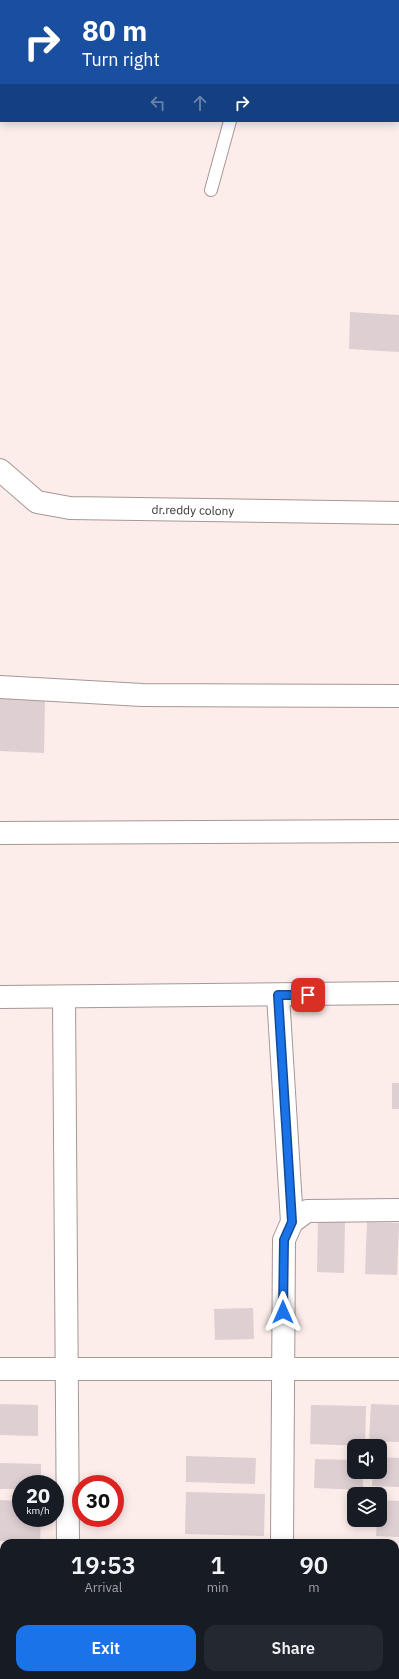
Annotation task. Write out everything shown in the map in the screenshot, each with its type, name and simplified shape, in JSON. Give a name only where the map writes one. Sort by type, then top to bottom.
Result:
[{"type":"street","name":"dr.reddy colony","points":[[0,470],[37,502],[70,508],[399,513]]},
{"type":"street","points":[[0,687],[142,695],[399,696]]},
{"type":"street","points":[[0,833],[399,830]]},
{"type":"street","points":[[0,997],[64,998],[399,993]]},
{"type":"street","points":[[278,995],[292,1222],[284,1240],[282,1539]]},
{"type":"street","points":[[64,998],[68,1369],[68,1539]]},
{"type":"street","points":[[292,1222],[307,1211],[399,1210]]},
{"type":"street","points":[[0,1369],[399,1369]]},
{"type":"lane","points":[[211,190],[230,122]]},
{"type":"building","points":[[350,312],[399,315],[399,352],[349,349]]},
{"type":"building","points":[[0,697],[45,698],[44,753],[0,751]]},
{"type":"building","points":[[392,1083],[399,1083],[399,1109],[392,1109]]},
{"type":"building","points":[[318,1220],[345,1220],[344,1273],[317,1272]]},
{"type":"building","points":[[367,1222],[399,1223],[397,1275],[365,1274]]},
{"type":"building","points":[[253,1308],[254,1339],[215,1340],[214,1309]]},
{"type":"building","points":[[0,1404],[38,1405],[38,1436],[0,1435]]},
{"type":"building","points":[[371,1404],[399,1405],[399,1442],[387,1442],[387,1439],[369,1439]]},
{"type":"building","points":[[311,1405],[366,1406],[365,1439],[347,1439],[347,1445],[310,1444]]},
{"type":"building","points":[[186,1456],[256,1458],[255,1484],[186,1482]]},
{"type":"building","points":[[387,1457],[399,1458],[399,1487],[372,1486],[372,1479],[387,1479]]},
{"type":"building","points":[[315,1459],[347,1460],[347,1479],[363,1479],[363,1487],[347,1487],[347,1489],[314,1488]]},
{"type":"building","points":[[0,1463],[41,1464],[41,1475],[12,1475],[12,1489],[0,1489]]},
{"type":"building","points":[[186,1492],[265,1494],[264,1536],[185,1534]]},
{"type":"building","points":[[0,1500],[12,1501],[12,1527],[41,1527],[40,1539],[0,1539]]},
{"type":"building","points":[[387,1500],[399,1501],[399,1537],[376,1536],[377,1527],[387,1527]]},
{"type":"route","points":[[283,1312],[284,1240],[292,1222],[278,995],[308,995]]}]
